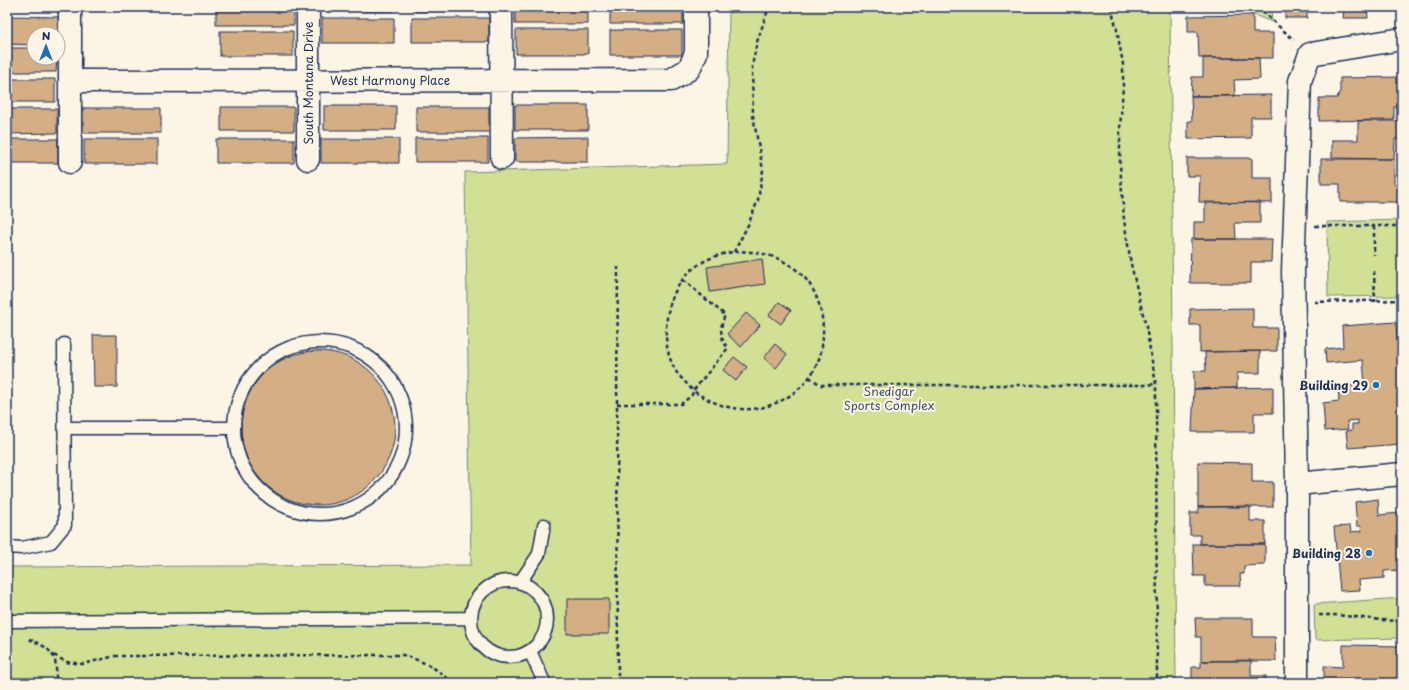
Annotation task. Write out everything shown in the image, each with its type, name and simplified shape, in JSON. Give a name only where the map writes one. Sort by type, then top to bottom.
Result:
[{"type":"street","points":[[70,7],[70,162]]},
{"type":"street","name":"South Montana Drive","points":[[308,7],[308,159]]},
{"type":"street","points":[[501,7],[502,158]]},
{"type":"street","name":"West Harmony Place","points":[[70,81],[671,80],[689,69],[696,53],[696,7]]},
{"type":"street","points":[[1297,683],[1297,484],[1294,302],[1300,81],[1310,54],[1402,39]]},
{"type":"street","points":[[1297,484],[1402,474]]},
{"type":"lane","points":[[326,341],[353,348],[378,363],[396,385],[406,412],[406,440],[398,467],[380,490],[357,506],[329,514],[300,512],[273,501],[252,482],[238,457],[233,428],[237,400],[250,375],[271,356],[297,344],[326,341]]},
{"type":"lane","points":[[7,547],[22,548],[51,542],[65,525],[64,344]]},
{"type":"lane","points":[[65,428],[233,428]]},
{"type":"lane","points":[[520,582],[539,554],[544,525]]},
{"type":"lane","points":[[508,580],[520,582],[531,587],[540,596],[546,607],[548,619],[546,632],[539,643],[530,651],[519,656],[507,657],[495,655],[485,649],[477,640],[472,630],[470,618],[472,606],[478,596],[486,588],[496,582],[508,580]]},
{"type":"lane","points":[[7,621],[470,618]]},
{"type":"lane","points":[[530,651],[543,683]]},
{"type":"path","points":[[733,252],[748,225],[758,200],[763,170],[753,116],[752,66],[757,42],[769,7]]},
{"type":"path","points":[[1111,7],[1118,30],[1123,64],[1120,164],[1124,220],[1131,264],[1146,327],[1156,384],[1157,683]]},
{"type":"path","points":[[1257,7],[1310,54]]},
{"type":"path","points":[[1295,226],[1402,226]]},
{"type":"path","points":[[1374,226],[1374,255]]},
{"type":"path","points":[[733,252],[752,252],[776,258],[802,275],[813,290],[820,304],[823,331],[818,360],[809,377],[800,387],[786,398],[758,409],[740,409],[729,407],[710,401],[693,391],[676,372],[669,352],[666,331],[667,317],[673,296],[683,280],[693,268],[701,263],[733,252]]},
{"type":"path","points":[[618,267],[618,683]]},
{"type":"path","points":[[1374,271],[1375,302]]},
{"type":"path","points":[[617,404],[681,404],[692,395],[693,391],[728,348],[720,331],[725,315],[683,280]]},
{"type":"path","points":[[1294,302],[1375,302],[1402,300]]},
{"type":"path","points":[[809,377],[821,385],[1156,384]]},
{"type":"path","points":[[1297,614],[1331,614],[1364,617],[1378,620],[1402,621]]},
{"type":"path","points":[[23,637],[42,644],[66,662],[83,664],[115,656],[402,655],[420,660],[432,667],[452,683]]},
{"type":"path","points":[[54,654],[57,670],[55,683]]},
{"type":"green space","name":"Snedigar Sports Complex","points":[[729,7],[1170,7],[1176,683],[7,683],[7,567],[471,565],[465,172],[727,164]]},
{"type":"green space","points":[[1233,7],[1271,7],[1272,22]]},
{"type":"green space","points":[[1402,220],[1402,296],[1328,297],[1327,222]]},
{"type":"green space","points":[[1402,598],[1402,638],[1315,640],[1314,604]]},
{"type":"building","points":[[216,7],[294,7],[294,25],[216,25]]},
{"type":"building","points":[[320,7],[393,7],[393,11],[320,11]]},
{"type":"building","points":[[413,7],[491,7],[491,11],[413,11]]},
{"type":"building","points":[[515,7],[588,7],[588,24],[515,24]]},
{"type":"building","points":[[610,7],[683,7],[683,24],[610,24]]},
{"type":"building","points":[[1285,7],[1307,7],[1307,18],[1285,18]]},
{"type":"building","points":[[1344,7],[1367,7],[1368,18],[1343,18]]},
{"type":"building","points":[[1253,15],[1253,33],[1273,33],[1273,58],[1199,58],[1198,32],[1188,32],[1188,16]]},
{"type":"building","points":[[7,16],[60,17],[60,26],[26,26],[26,45],[7,44]]},
{"type":"building","points":[[322,18],[394,18],[394,43],[322,43]]},
{"type":"building","points":[[412,18],[489,18],[489,42],[412,42]]},
{"type":"building","points":[[516,30],[588,30],[588,54],[516,54]]},
{"type":"building","points":[[610,30],[682,30],[682,55],[610,55]]},
{"type":"building","points":[[220,31],[293,31],[293,56],[220,56]]},
{"type":"building","points":[[7,48],[26,48],[26,66],[56,66],[56,72],[7,72]]},
{"type":"building","points":[[1203,58],[1259,58],[1260,79],[1234,80],[1235,96],[1191,96],[1192,77],[1203,77]]},
{"type":"building","points":[[1402,77],[1402,106],[1394,107],[1394,120],[1319,121],[1319,98],[1337,98],[1340,92],[1340,78]]},
{"type":"building","points":[[7,79],[55,79],[55,102],[7,102]]},
{"type":"building","points":[[1271,95],[1271,117],[1251,117],[1251,138],[1188,139],[1188,121],[1192,121],[1191,96]]},
{"type":"building","points":[[515,105],[588,105],[588,130],[515,130]]},
{"type":"building","points":[[324,106],[396,106],[396,130],[324,130]]},
{"type":"building","points":[[221,107],[294,107],[294,131],[221,131]]},
{"type":"building","points":[[416,107],[489,107],[489,132],[416,132]]},
{"type":"building","points":[[83,108],[161,108],[161,133],[83,133]]},
{"type":"building","points":[[7,109],[57,109],[57,133],[7,134]]},
{"type":"building","points":[[1358,121],[1402,121],[1402,139],[1395,139],[1394,159],[1332,158],[1332,140],[1358,140]]},
{"type":"building","points":[[588,137],[588,162],[515,162],[515,138]]},
{"type":"building","points":[[415,138],[488,138],[488,162],[415,162]]},
{"type":"building","points":[[7,139],[58,139],[58,163],[7,163]]},
{"type":"building","points":[[84,139],[157,139],[157,164],[84,164]]},
{"type":"building","points":[[216,139],[294,139],[294,163],[216,163]]},
{"type":"building","points":[[321,139],[399,139],[399,163],[321,163]]},
{"type":"building","points":[[1187,158],[1252,158],[1252,178],[1272,178],[1272,203],[1199,202],[1200,176],[1187,176]]},
{"type":"building","points":[[1321,159],[1394,159],[1394,184],[1402,184],[1402,202],[1340,202],[1340,184],[1321,184]]},
{"type":"building","points":[[1260,202],[1260,223],[1235,223],[1236,239],[1194,239],[1194,222],[1205,222],[1205,203]]},
{"type":"building","points":[[1191,239],[1272,239],[1271,262],[1251,262],[1251,283],[1190,283]]},
{"type":"building","points":[[762,259],[765,284],[710,292],[707,267]]},
{"type":"building","points":[[779,302],[791,310],[781,324],[769,315]]},
{"type":"building","points":[[1253,308],[1253,328],[1277,328],[1277,351],[1200,352],[1200,325],[1190,325],[1190,309]]},
{"type":"building","points":[[746,313],[760,325],[741,347],[727,334]]},
{"type":"building","name":"Building 29","points":[[1396,322],[1402,405],[1402,444],[1348,448],[1346,431],[1352,430],[1352,424],[1358,424],[1358,420],[1347,421],[1348,429],[1325,431],[1323,403],[1339,401],[1338,386],[1365,385],[1363,360],[1326,363],[1325,349],[1343,347],[1342,326]]},
{"type":"building","points":[[93,335],[117,335],[117,387],[94,387]]},
{"type":"building","points":[[775,344],[787,354],[776,368],[764,358]]},
{"type":"building","points":[[318,351],[333,353],[354,360],[361,364],[377,379],[382,385],[389,399],[395,428],[393,443],[386,464],[382,471],[367,487],[361,492],[347,499],[318,505],[303,503],[282,496],[275,492],[259,477],[254,471],[247,457],[241,428],[243,413],[250,392],[254,385],[269,369],[275,364],[289,357]]},
{"type":"building","points":[[1260,351],[1260,373],[1237,373],[1237,388],[1194,389],[1194,371],[1206,371],[1205,352]]},
{"type":"building","points":[[734,357],[747,367],[736,381],[723,370]]},
{"type":"building","points":[[1273,387],[1273,413],[1254,413],[1254,432],[1192,432],[1194,389]]},
{"type":"building","points":[[1198,462],[1252,463],[1252,482],[1273,482],[1273,507],[1198,507]]},
{"type":"building","name":"Building 28","points":[[1378,499],[1379,515],[1399,513],[1402,536],[1402,584],[1400,570],[1384,571],[1384,578],[1359,580],[1360,590],[1340,591],[1334,527],[1350,526],[1351,532],[1362,531],[1361,526],[1357,526],[1355,502]]},
{"type":"building","points":[[1250,506],[1250,521],[1265,521],[1265,544],[1200,544],[1200,535],[1190,535],[1190,513],[1198,513],[1198,507]]},
{"type":"building","points":[[1193,544],[1265,544],[1265,565],[1244,566],[1244,574],[1240,574],[1241,586],[1205,586],[1205,576],[1194,576]]},
{"type":"building","points":[[567,599],[609,599],[609,634],[567,634]]},
{"type":"building","points":[[1195,618],[1253,618],[1253,637],[1275,637],[1276,661],[1201,661],[1201,637],[1196,637]]},
{"type":"building","points":[[1343,645],[1402,646],[1402,683],[1324,683],[1324,666],[1343,667]]},
{"type":"building","points":[[1251,660],[1251,676],[1266,676],[1266,683],[1192,683],[1192,667],[1201,667],[1201,661]]},
{"type":"place","name":"Building 29","points":[[1376,385]]},
{"type":"place","name":"Building 28","points":[[1369,553]]}]
